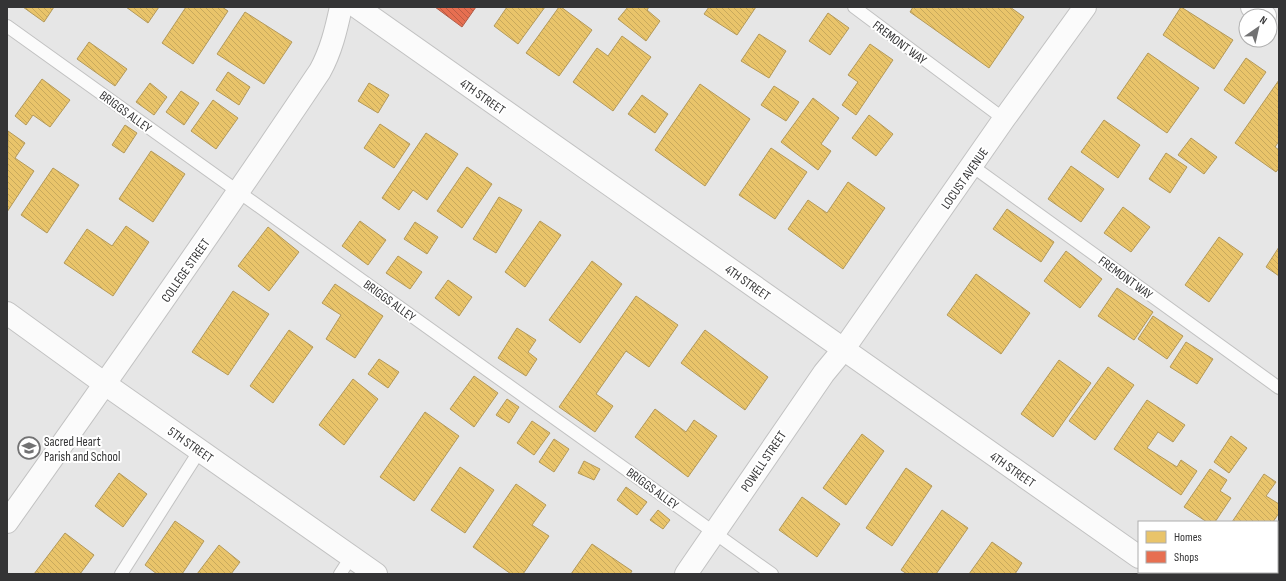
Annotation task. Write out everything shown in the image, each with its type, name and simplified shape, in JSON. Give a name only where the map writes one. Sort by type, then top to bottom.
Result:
[{"type":"street","name":"COLLEGE STREET","points":[[7,522],[106,384],[320,71],[328,56],[334,39],[341,7]]},
{"type":"street","name":"4TH STREET","points":[[357,7],[1138,556]]},
{"type":"street","name":"LOCUST AVENUE","points":[[843,350],[1004,119],[1085,7]]},
{"type":"street","name":"5TH STREET","points":[[7,313],[200,450],[346,565],[376,574]]},
{"type":"street","name":"POWELL STREET","points":[[686,574],[824,373],[843,350]]},
{"type":"lane","name":"FREMONT WAY","points":[[854,7],[1004,119]]},
{"type":"lane","name":"BRIGGS ALLEY","points":[[7,26],[772,574]]},
{"type":"lane","name":"FREMONT WAY","points":[[972,166],[1279,388]]},
{"type":"lane","points":[[121,574],[200,450]]},
{"type":"building: Homes","points":[[23,7],[54,7],[44,22]]},
{"type":"building: Homes","points":[[126,7],[159,7],[148,23]]},
{"type":"building: Homes","points":[[186,7],[222,7],[228,11],[193,64],[162,43]]},
{"type":"building: Homes","points":[[507,7],[545,7],[518,44],[494,26]]},
{"type":"building: Homes","points":[[559,7],[592,30],[559,76],[526,53]]},
{"type":"building: Homes","points":[[628,7],[649,7],[647,10],[660,21],[646,41],[618,19]]},
{"type":"building: Homes","points":[[709,7],[756,7],[737,35],[704,14]]},
{"type":"building: Homes","points":[[913,7],[1010,7],[1024,17],[989,68],[910,12]]},
{"type":"building: Homes","points":[[1181,7],[1233,40],[1214,69],[1163,35]]},
{"type":"building: Homes","points":[[245,12],[292,42],[264,84],[217,54]]},
{"type":"building: Homes","points":[[828,13],[849,28],[830,55],[809,41]]},
{"type":"building: Homes","points":[[759,34],[786,51],[769,78],[741,61]]},
{"type":"building: Homes","points":[[622,36],[651,57],[613,111],[573,82],[597,48],[608,56]]},
{"type":"building: Homes","points":[[89,42],[127,69],[115,86],[77,59]]},
{"type":"building: Homes","points":[[870,44],[893,60],[856,115],[842,105],[858,82],[848,75]]},
{"type":"building: Homes","points":[[1148,53],[1199,88],[1167,133],[1117,98]]},
{"type":"building: Homes","points":[[1246,58],[1266,72],[1244,104],[1224,90]]},
{"type":"building: Homes","points":[[228,72],[250,87],[239,105],[216,90]]},
{"type":"building: Homes","points":[[42,79],[70,100],[50,127],[33,115],[26,125],[15,116]]},
{"type":"building: Homes","points":[[1279,80],[1279,141],[1275,147],[1279,150],[1279,168],[1276,172],[1235,143]]},
{"type":"building: Homes","points":[[150,83],[167,97],[154,115],[136,102]]},
{"type":"building: Homes","points":[[369,83],[389,95],[378,113],[358,101]]},
{"type":"building: Homes","points":[[700,84],[750,119],[705,186],[655,150]]},
{"type":"building: Homes","points":[[774,86],[799,102],[786,121],[761,105]]},
{"type":"building: Homes","points":[[181,91],[199,103],[184,125],[166,112]]},
{"type":"building: Homes","points":[[642,95],[668,114],[655,133],[628,114]]},
{"type":"building: Homes","points":[[813,98],[839,118],[821,144],[831,151],[818,170],[781,142]]},
{"type":"building: Homes","points":[[213,100],[238,118],[216,149],[191,131]]},
{"type":"building: Homes","points":[[869,115],[893,134],[876,156],[852,138]]},
{"type":"building: Homes","points":[[1104,120],[1140,145],[1118,178],[1081,152]]},
{"type":"building: Homes","points":[[380,124],[410,144],[394,168],[364,148]]},
{"type":"building: Homes","points":[[125,125],[137,133],[124,153],[112,145]]},
{"type":"building: Homes","points":[[8,131],[25,143],[15,158],[34,171],[7,212]]},
{"type":"building: Homes","points":[[426,133],[458,154],[427,200],[413,190],[399,210],[382,198]]},
{"type":"building: Homes","points":[[1191,138],[1217,157],[1204,174],[1178,155]]},
{"type":"building: Homes","points":[[771,148],[807,172],[775,219],[739,195]]},
{"type":"building: Homes","points":[[151,151],[185,174],[153,222],[119,199]]},
{"type":"building: Homes","points":[[1166,153],[1187,167],[1170,193],[1149,179]]},
{"type":"building: Homes","points":[[1071,166],[1104,189],[1081,222],[1048,199]]},
{"type":"building: Homes","points":[[467,167],[492,184],[462,228],[437,211]]},
{"type":"building: Homes","points":[[53,168],[79,185],[47,233],[21,215]]},
{"type":"building: Homes","points":[[848,182],[885,208],[843,269],[788,229],[808,200],[827,213]]},
{"type":"building: Homes","points":[[499,197],[522,210],[496,253],[473,239]]},
{"type":"building: Homes","points":[[1123,207],[1150,227],[1131,252],[1104,233]]},
{"type":"building: Homes","points":[[1007,209],[1054,242],[1041,262],[993,229]]},
{"type":"building: Homes","points":[[360,221],[386,240],[368,265],[342,246]]},
{"type":"building: Homes","points":[[540,221],[561,235],[525,287],[505,272]]},
{"type":"building: Homes","points":[[415,222],[438,237],[427,254],[404,239]]},
{"type":"building: Homes","points":[[126,226],[149,242],[113,296],[64,263],[87,229],[112,246]]},
{"type":"building: Homes","points":[[268,227],[299,252],[269,291],[238,266]]},
{"type":"building: Homes","points":[[1219,237],[1243,254],[1209,302],[1185,285]]},
{"type":"building: Homes","points":[[1279,247],[1279,276],[1266,267]]},
{"type":"building: Homes","points":[[1066,251],[1102,279],[1080,308],[1044,281]]},
{"type":"building: Homes","points":[[398,256],[422,272],[410,289],[386,273]]},
{"type":"building: Homes","points":[[592,261],[622,284],[580,343],[549,320]]},
{"type":"building: Homes","points":[[976,274],[1030,313],[1001,354],[947,315]]},
{"type":"building: Homes","points":[[448,280],[472,297],[459,316],[435,298]]},
{"type":"building: Homes","points":[[335,284],[383,316],[355,358],[326,339],[341,315],[322,303]]},
{"type":"building: Homes","points":[[1117,288],[1153,312],[1134,340],[1098,316]]},
{"type":"building: Homes","points":[[233,291],[269,314],[228,375],[192,352]]},
{"type":"building: Homes","points":[[636,296],[678,325],[649,367],[626,351],[596,394],[613,406],[595,432],[559,407]]},
{"type":"building: Homes","points":[[1153,316],[1183,336],[1167,359],[1138,339]]},
{"type":"building: Homes","points":[[517,328],[536,340],[528,352],[537,359],[526,376],[498,358]]},
{"type":"building: Homes","points":[[289,330],[313,347],[273,403],[250,386]]},
{"type":"building: Homes","points":[[705,330],[768,377],[745,410],[681,363]]},
{"type":"building: Homes","points":[[1186,342],[1213,359],[1197,384],[1170,367]]},
{"type":"building: Homes","points":[[379,359],[399,372],[388,388],[368,374]]},
{"type":"building: Homes","points":[[1059,360],[1091,383],[1053,437],[1021,414]]},
{"type":"building: Homes","points":[[1108,367],[1134,385],[1095,440],[1069,421]]},
{"type":"building: Homes","points":[[474,376],[498,393],[474,427],[450,409]]},
{"type":"building: Homes","points":[[353,379],[378,399],[344,445],[319,425]]},
{"type":"building: Homes","points":[[507,399],[519,407],[509,423],[496,415]]},
{"type":"building: Homes","points":[[1147,400],[1185,425],[1173,442],[1158,432],[1147,448],[1177,467],[1181,460],[1197,471],[1181,495],[1114,449]]},
{"type":"building: Homes","points":[[655,409],[686,432],[694,420],[717,436],[688,477],[635,437]]},
{"type":"building: Homes","points":[[425,412],[459,436],[414,501],[380,477]]},
{"type":"building: Homes","points":[[532,421],[550,433],[534,455],[517,443]]},
{"type":"building: Homes","points":[[862,434],[884,451],[846,505],[823,488]]},
{"type":"building: Homes","points":[[1231,436],[1247,448],[1229,473],[1214,462]]},
{"type":"building: Homes","points":[[554,439],[569,449],[554,472],[539,462]]},
{"type":"building: Homes","points":[[584,461],[600,469],[594,480],[578,473]]},
{"type":"building: Homes","points":[[460,467],[494,490],[465,533],[431,510]]},
{"type":"building: Homes","points":[[906,468],[932,486],[892,546],[866,528]]},
{"type":"building: Homes","points":[[1210,469],[1227,480],[1220,491],[1231,498],[1216,521],[1205,521],[1184,507]]},
{"type":"building: Homes","points":[[119,473],[147,494],[123,527],[95,506]]},
{"type":"building: Homes","points":[[1264,474],[1276,482],[1266,496],[1279,504],[1279,513],[1274,521],[1233,521]]},
{"type":"building: Homes","points":[[516,484],[546,505],[532,525],[549,536],[523,574],[511,574],[473,547]]},
{"type":"building: Homes","points":[[626,487],[647,502],[637,515],[617,500]]},
{"type":"building: Homes","points":[[802,497],[840,524],[817,557],[779,530]]},
{"type":"building: Homes","points":[[658,510],[670,520],[663,529],[650,520]]},
{"type":"building: Homes","points":[[942,510],[968,528],[936,574],[907,574],[901,570]]},
{"type":"building: Homes","points":[[175,521],[204,541],[182,574],[157,574],[145,565]]},
{"type":"building: Homes","points":[[65,533],[94,555],[80,574],[34,574]]},
{"type":"building: Homes","points":[[992,542],[1022,563],[1015,574],[969,574]]},
{"type":"building: Homes","points":[[592,544],[632,571],[630,574],[571,574]]},
{"type":"building: Homes","points":[[219,545],[240,562],[231,574],[197,574]]},
{"type":"building: Shops","points":[[435,7],[476,7],[462,27]]},
{"type":"place","name":"Sacred Heart Parish and School","points":[[29,448]]}]
